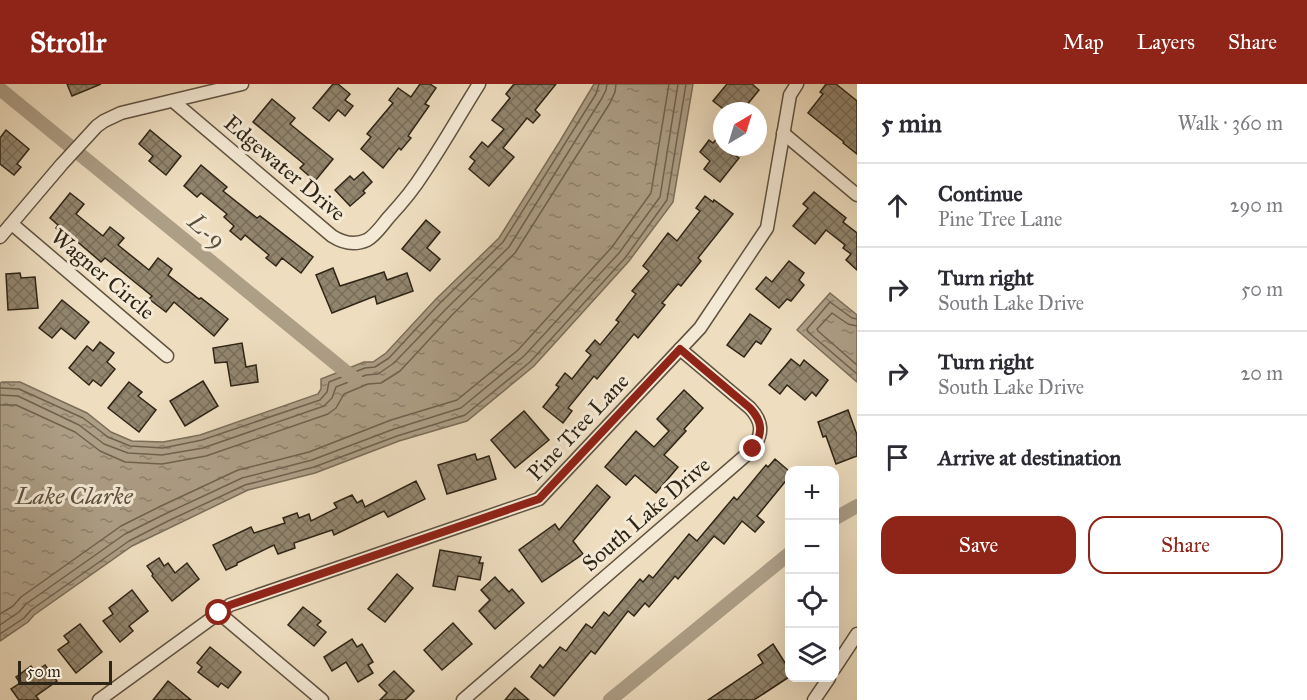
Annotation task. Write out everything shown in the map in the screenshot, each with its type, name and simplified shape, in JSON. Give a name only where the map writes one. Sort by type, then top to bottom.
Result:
[{"type":"street","points":[[0,237],[97,126],[112,116],[242,84]]},
{"type":"street","name":"Edgewater Drive","points":[[173,101],[332,236],[340,241],[359,243],[375,234],[406,198],[423,175],[479,84]]},
{"type":"street","name":"Pine Tree Lane","points":[[99,700],[230,605],[539,499],[700,328],[767,228],[789,95],[797,84]]},
{"type":"street","points":[[783,133],[857,195]]},
{"type":"street","name":"Wagner Circle","points":[[12,224],[167,356]]},
{"type":"street","name":"South Lake Drive","points":[[463,700],[753,449],[758,441],[760,423],[756,415],[680,349]]},
{"type":"street","points":[[219,613],[322,700]]},
{"type":"street","points":[[839,661],[857,634]]},
{"type":"street","points":[[814,700],[826,682]]},
{"type":"water","name":"Lake Clarke","points":[[594,84],[693,84],[673,202],[629,261],[534,366],[467,421],[399,441],[315,473],[248,490],[132,546],[0,641],[0,383],[20,382],[87,413],[111,432],[132,441],[163,442],[200,435],[318,394],[321,389],[321,379],[364,362],[373,362],[386,353],[436,299],[499,238]]},
{"type":"water","points":[[830,293],[857,315],[857,382],[797,330]]},
{"type":"building","points":[[67,84],[101,84],[72,96]]},
{"type":"building","points":[[333,84],[338,84],[350,94],[345,100],[353,106],[345,116],[338,110],[329,121],[313,108]]},
{"type":"building","points":[[420,84],[430,84],[436,88],[425,104],[429,106],[408,136],[411,138],[401,150],[399,148],[383,168],[361,149],[371,137],[367,134],[393,103],[389,100],[398,88],[411,97]]},
{"type":"building","points":[[514,84],[556,84],[535,110],[540,115],[533,123],[527,118],[503,148],[514,157],[489,186],[469,169],[475,161],[470,157],[482,142],[488,147],[504,129],[492,120],[510,98],[506,94]]},
{"type":"building","points":[[727,84],[752,84],[759,90],[749,102],[713,101]]},
{"type":"building","points":[[826,84],[836,84],[857,101],[857,154],[808,113],[823,94],[820,92]]},
{"type":"building","points":[[272,99],[295,118],[290,124],[333,159],[315,181],[300,168],[304,164],[253,122]]},
{"type":"building","points":[[6,130],[29,149],[17,164],[21,167],[14,175],[0,164],[0,138]]},
{"type":"building","points":[[150,130],[181,156],[166,175],[149,161],[153,156],[139,144]]},
{"type":"building","points":[[709,140],[713,143],[713,156],[739,158],[720,182],[704,169],[710,161],[700,152]]},
{"type":"building","points":[[201,165],[227,187],[223,191],[313,257],[301,273],[282,258],[276,266],[266,258],[269,255],[245,235],[241,240],[230,231],[234,226],[224,217],[227,214],[201,193],[197,197],[184,186]]},
{"type":"building","points":[[363,172],[372,182],[363,191],[365,193],[350,206],[335,190],[350,176],[354,180]]},
{"type":"building","points":[[814,192],[846,218],[843,222],[857,233],[857,270],[846,260],[851,254],[843,248],[845,245],[826,230],[815,244],[793,226],[808,208],[803,204]]},
{"type":"building","points":[[70,193],[84,204],[76,214],[103,236],[110,227],[124,238],[118,245],[149,270],[158,258],[172,269],[168,275],[228,319],[214,336],[174,302],[166,312],[149,299],[152,296],[105,258],[101,262],[66,232],[64,235],[56,228],[58,225],[50,218]]},
{"type":"building","points":[[705,196],[733,214],[698,258],[701,261],[681,286],[678,284],[662,303],[665,305],[638,338],[634,334],[597,379],[594,376],[568,408],[572,411],[563,423],[543,407],[559,387],[556,385],[565,373],[572,379],[591,355],[586,351],[595,340],[600,345],[619,322],[616,320],[636,294],[632,291],[649,271],[643,266],[668,233],[677,241],[700,211],[696,208]]},
{"type":"building","points":[[426,220],[440,232],[427,248],[440,259],[430,271],[402,249]]},
{"type":"building","points":[[789,261],[804,273],[799,280],[804,285],[791,301],[787,299],[779,308],[756,289],[766,277],[772,282]]},
{"type":"building","points":[[333,268],[340,286],[384,272],[387,280],[407,273],[413,291],[377,304],[375,296],[332,313],[316,275]]},
{"type":"building","points":[[20,273],[21,278],[35,277],[38,308],[8,310],[6,274]]},
{"type":"building","points":[[62,300],[89,322],[75,339],[61,328],[52,338],[39,328]]},
{"type":"building","points":[[750,314],[771,329],[761,344],[756,341],[744,357],[727,345]]},
{"type":"building","points":[[100,342],[114,353],[107,362],[115,369],[101,386],[93,380],[89,385],[69,368],[87,346],[93,351]]},
{"type":"building","points":[[242,343],[246,367],[256,365],[258,382],[231,386],[227,362],[215,363],[213,348]]},
{"type":"building","points":[[791,359],[800,366],[804,360],[828,380],[816,396],[812,392],[805,400],[787,385],[780,394],[769,385]]},
{"type":"building","points":[[203,381],[218,406],[185,426],[170,401]]},
{"type":"building","points":[[129,382],[142,392],[138,396],[156,410],[139,432],[108,408]]},
{"type":"building","points":[[684,390],[703,408],[664,455],[678,467],[656,493],[635,475],[626,485],[605,467],[636,431],[654,447],[669,431],[657,419]]},
{"type":"building","points":[[848,410],[857,435],[857,456],[836,464],[826,436],[823,437],[818,422]]},
{"type":"building","points":[[524,411],[549,440],[515,468],[491,440]]},
{"type":"building","points":[[475,454],[477,460],[489,456],[496,479],[447,494],[438,465]]},
{"type":"building","points":[[775,459],[785,468],[785,482],[757,516],[764,522],[755,532],[742,521],[724,544],[714,536],[678,579],[675,576],[649,607],[645,603],[634,616],[628,611],[595,654],[591,651],[554,696],[531,677],[540,665],[543,668],[560,647],[566,651],[586,624],[592,628],[604,612],[609,616],[640,579],[643,582],[649,575],[653,578],[689,534],[697,541],[734,497],[737,500],[766,465],[768,467]]},
{"type":"building","points":[[416,481],[425,499],[388,517],[384,511],[334,535],[332,530],[294,543],[295,548],[278,554],[274,545],[226,570],[213,545],[251,527],[254,533],[285,523],[283,518],[297,513],[299,518],[309,514],[311,521],[337,508],[334,503],[352,495],[357,503],[362,500],[365,507]]},
{"type":"building","points":[[597,485],[610,497],[573,541],[583,554],[542,582],[519,550],[555,524],[559,530]]},
{"type":"building","points":[[440,550],[481,557],[479,563],[483,563],[480,580],[458,576],[455,590],[433,586]]},
{"type":"building","points":[[159,558],[164,566],[168,563],[175,573],[187,563],[199,579],[172,601],[147,566]]},
{"type":"building","points":[[397,574],[413,588],[385,622],[368,609]]},
{"type":"building","points":[[495,577],[509,592],[512,589],[524,603],[495,629],[479,611],[490,600],[481,590]]},
{"type":"building","points":[[132,590],[148,611],[129,626],[133,631],[120,642],[103,621],[113,614],[109,608]]},
{"type":"building","points":[[303,607],[321,621],[317,625],[326,632],[314,646],[288,625]]},
{"type":"building","points":[[453,623],[472,644],[442,670],[424,650]]},
{"type":"building","points":[[80,624],[102,652],[76,673],[58,650],[69,642],[64,636]]},
{"type":"building","points":[[352,639],[357,647],[362,644],[373,662],[368,665],[373,673],[358,682],[346,662],[332,671],[324,657]]},
{"type":"building","points":[[773,644],[785,663],[785,680],[754,700],[708,700],[763,663],[758,655]]},
{"type":"building","points":[[210,647],[241,672],[228,688],[221,683],[218,687],[198,672],[202,667],[197,663]]},
{"type":"building","points":[[45,665],[57,681],[36,696],[39,700],[19,700],[11,689],[20,683],[16,677],[31,666],[35,672]]},
{"type":"building","points":[[394,671],[414,691],[405,700],[380,700],[387,693],[379,685]]},
{"type":"building","points":[[168,681],[191,700],[153,700]]},
{"type":"building","points":[[515,688],[529,700],[505,700]]},
{"type":"waterway","name":"L-9","points":[[0,89],[356,380]]},
{"type":"waterway","points":[[839,516],[857,506]]},
{"type":"waterway","points":[[610,700],[785,557]]},
{"type":"route","points":[[219,613],[230,605],[539,499],[680,349],[756,415],[760,423],[760,432],[753,449]]}]
